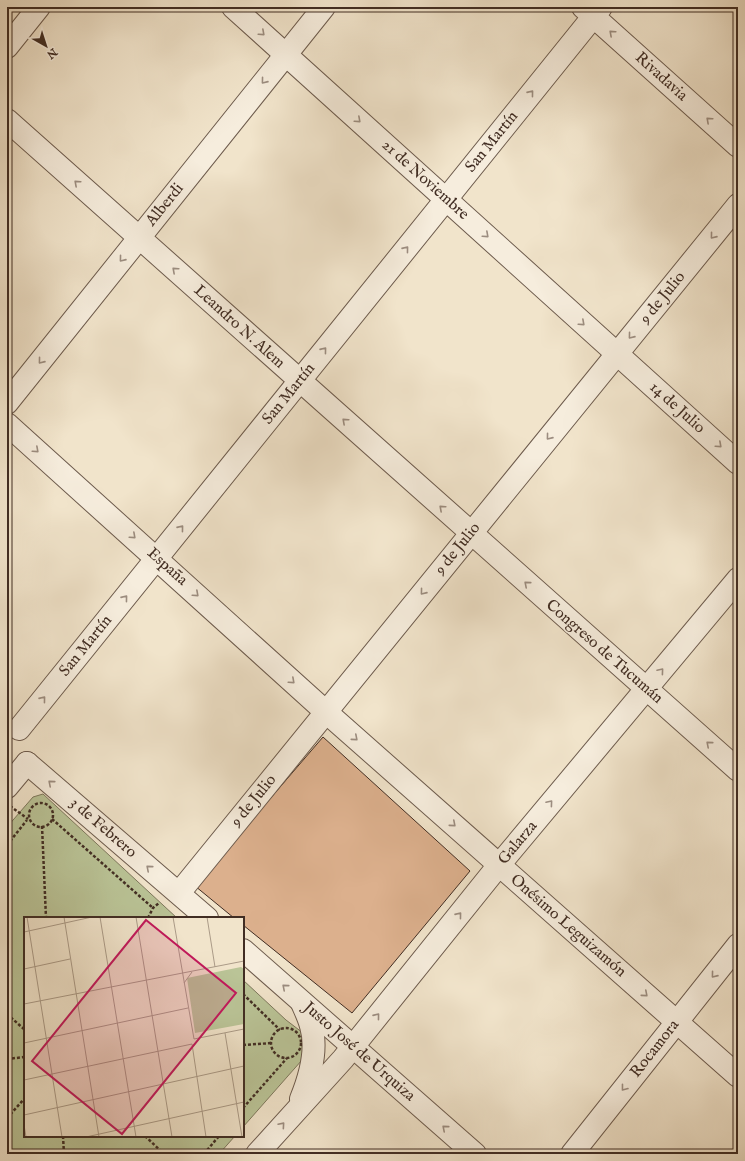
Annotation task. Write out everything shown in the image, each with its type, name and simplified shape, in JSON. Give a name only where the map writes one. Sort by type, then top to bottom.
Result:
[{"type":"street","points":[[7,47],[39,7]]},
{"type":"street","name":"21 de Noviembre","points":[[233,7],[617,354]]},
{"type":"street","name":"Alberdi","points":[[7,403],[324,7]]},
{"type":"street","name":"Rivadavia","points":[[592,10],[738,146]]},
{"type":"street","name":"San Martín","points":[[27,763],[13,724],[157,558],[446,198],[592,10]]},
{"type":"street","name":"Leandro N. Alem","points":[[7,120],[471,534]]},
{"type":"street","name":"9 de Julio","points":[[179,893],[738,205]]},
{"type":"street","name":"14 de Julio","points":[[617,354],[738,463]]},
{"type":"street","name":"España","points":[[7,424],[326,712]]},
{"type":"street","name":"Congreso de Tucumán","points":[[471,534],[738,770]]},
{"type":"street","name":"Galarza","points":[[256,1154],[353,1046],[499,865],[738,579]]},
{"type":"street","name":"Onésimo Leguizamón","points":[[326,712],[738,1076]]},
{"type":"street","points":[[7,787],[27,763]]},
{"type":"street","name":"3 de Febrero","points":[[27,763],[179,893]]},
{"type":"street","points":[[179,893],[206,917]]},
{"type":"street","name":"Rocamora","points":[[572,1154],[738,945]]},
{"type":"street","name":"Justo José de Urquiza","points":[[244,951],[475,1154]]},
{"type":"street","name":"Galarza","points":[[298,1107],[307,1083],[314,1047],[312,1027],[302,1002]]},
{"type":"path","points":[[7,803],[29,819],[36,825],[42,826],[48,824],[52,819],[53,813],[51,807],[46,803],[39,803],[34,806],[30,811],[29,819],[7,845]]},
{"type":"path","points":[[52,819],[153,908]]},
{"type":"path","points":[[42,826],[46,917]]},
{"type":"path","points":[[244,995],[280,1030]]},
{"type":"path","points":[[7,1014],[24,1029]]},
{"type":"path","points":[[244,1107],[287,1058],[296,1054],[301,1047],[300,1037],[295,1030],[286,1027],[277,1031],[272,1038],[272,1048],[278,1055],[287,1058]]},
{"type":"path","points":[[244,1045],[272,1043]]},
{"type":"path","points":[[7,1060],[24,1057]]},
{"type":"path","points":[[7,1118],[24,1099]]},
{"type":"path","points":[[63,1137],[64,1154]]},
{"type":"path","points":[[146,1137],[164,1154]]},
{"type":"path","points":[[204,1154],[218,1137]]},
{"type":"green space","points":[[43,794],[176,917],[24,917],[24,1137],[234,1137],[219,1154],[7,1154],[7,827],[33,797]]},
{"type":"green space","points":[[244,981],[286,1020],[307,1036],[302,1060],[244,1126]]},
{"type":"building","points":[[323,737],[470,871],[352,1013],[244,926],[244,917],[233,917],[195,886]]}]
